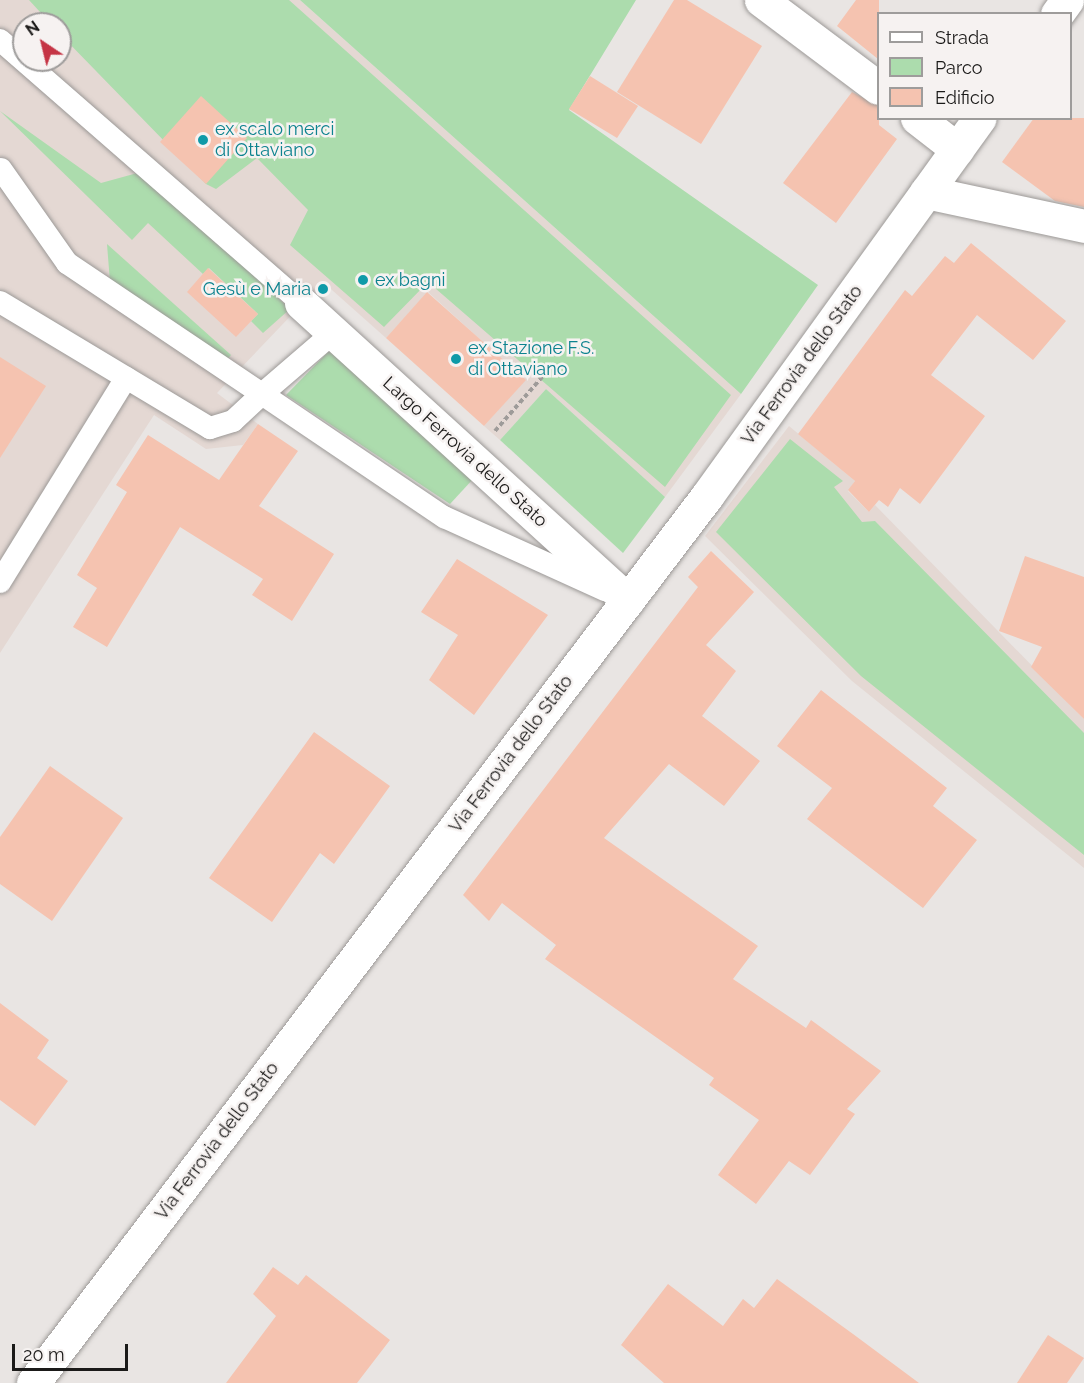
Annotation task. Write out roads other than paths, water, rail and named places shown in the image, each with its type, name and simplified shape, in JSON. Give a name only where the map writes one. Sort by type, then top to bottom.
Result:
[{"type":"main road","points":[[761,0],[877,87]]},
{"type":"main road","points":[[920,120],[957,149]]},
{"type":"main road","name":"Via Ferrovia dello Stato","points":[[33,1383],[628,601],[979,120]]},
{"type":"main road","points":[[926,192],[1084,226]]},
{"type":"main road","name":"Largo Ferrovia dello Stato","points":[[302,303],[628,601]]},
{"type":"lane","points":[[0,40],[302,303]]},
{"type":"lane","points":[[1,169],[67,263],[444,518],[628,601]]},
{"type":"lane","points":[[0,302],[210,428],[233,421],[334,332]]},
{"type":"lane","points":[[0,582],[126,378]]},
{"type":"place","name":"ex scalo merci di Ottaviano","points":[[203,140]]},
{"type":"place","name":"ex bagni","points":[[363,280]]},
{"type":"place","name":"Gesù e Maria","points":[[323,289]]},
{"type":"place","name":"ex Stazione F.S. di Ottaviano","points":[[456,359]]}]
